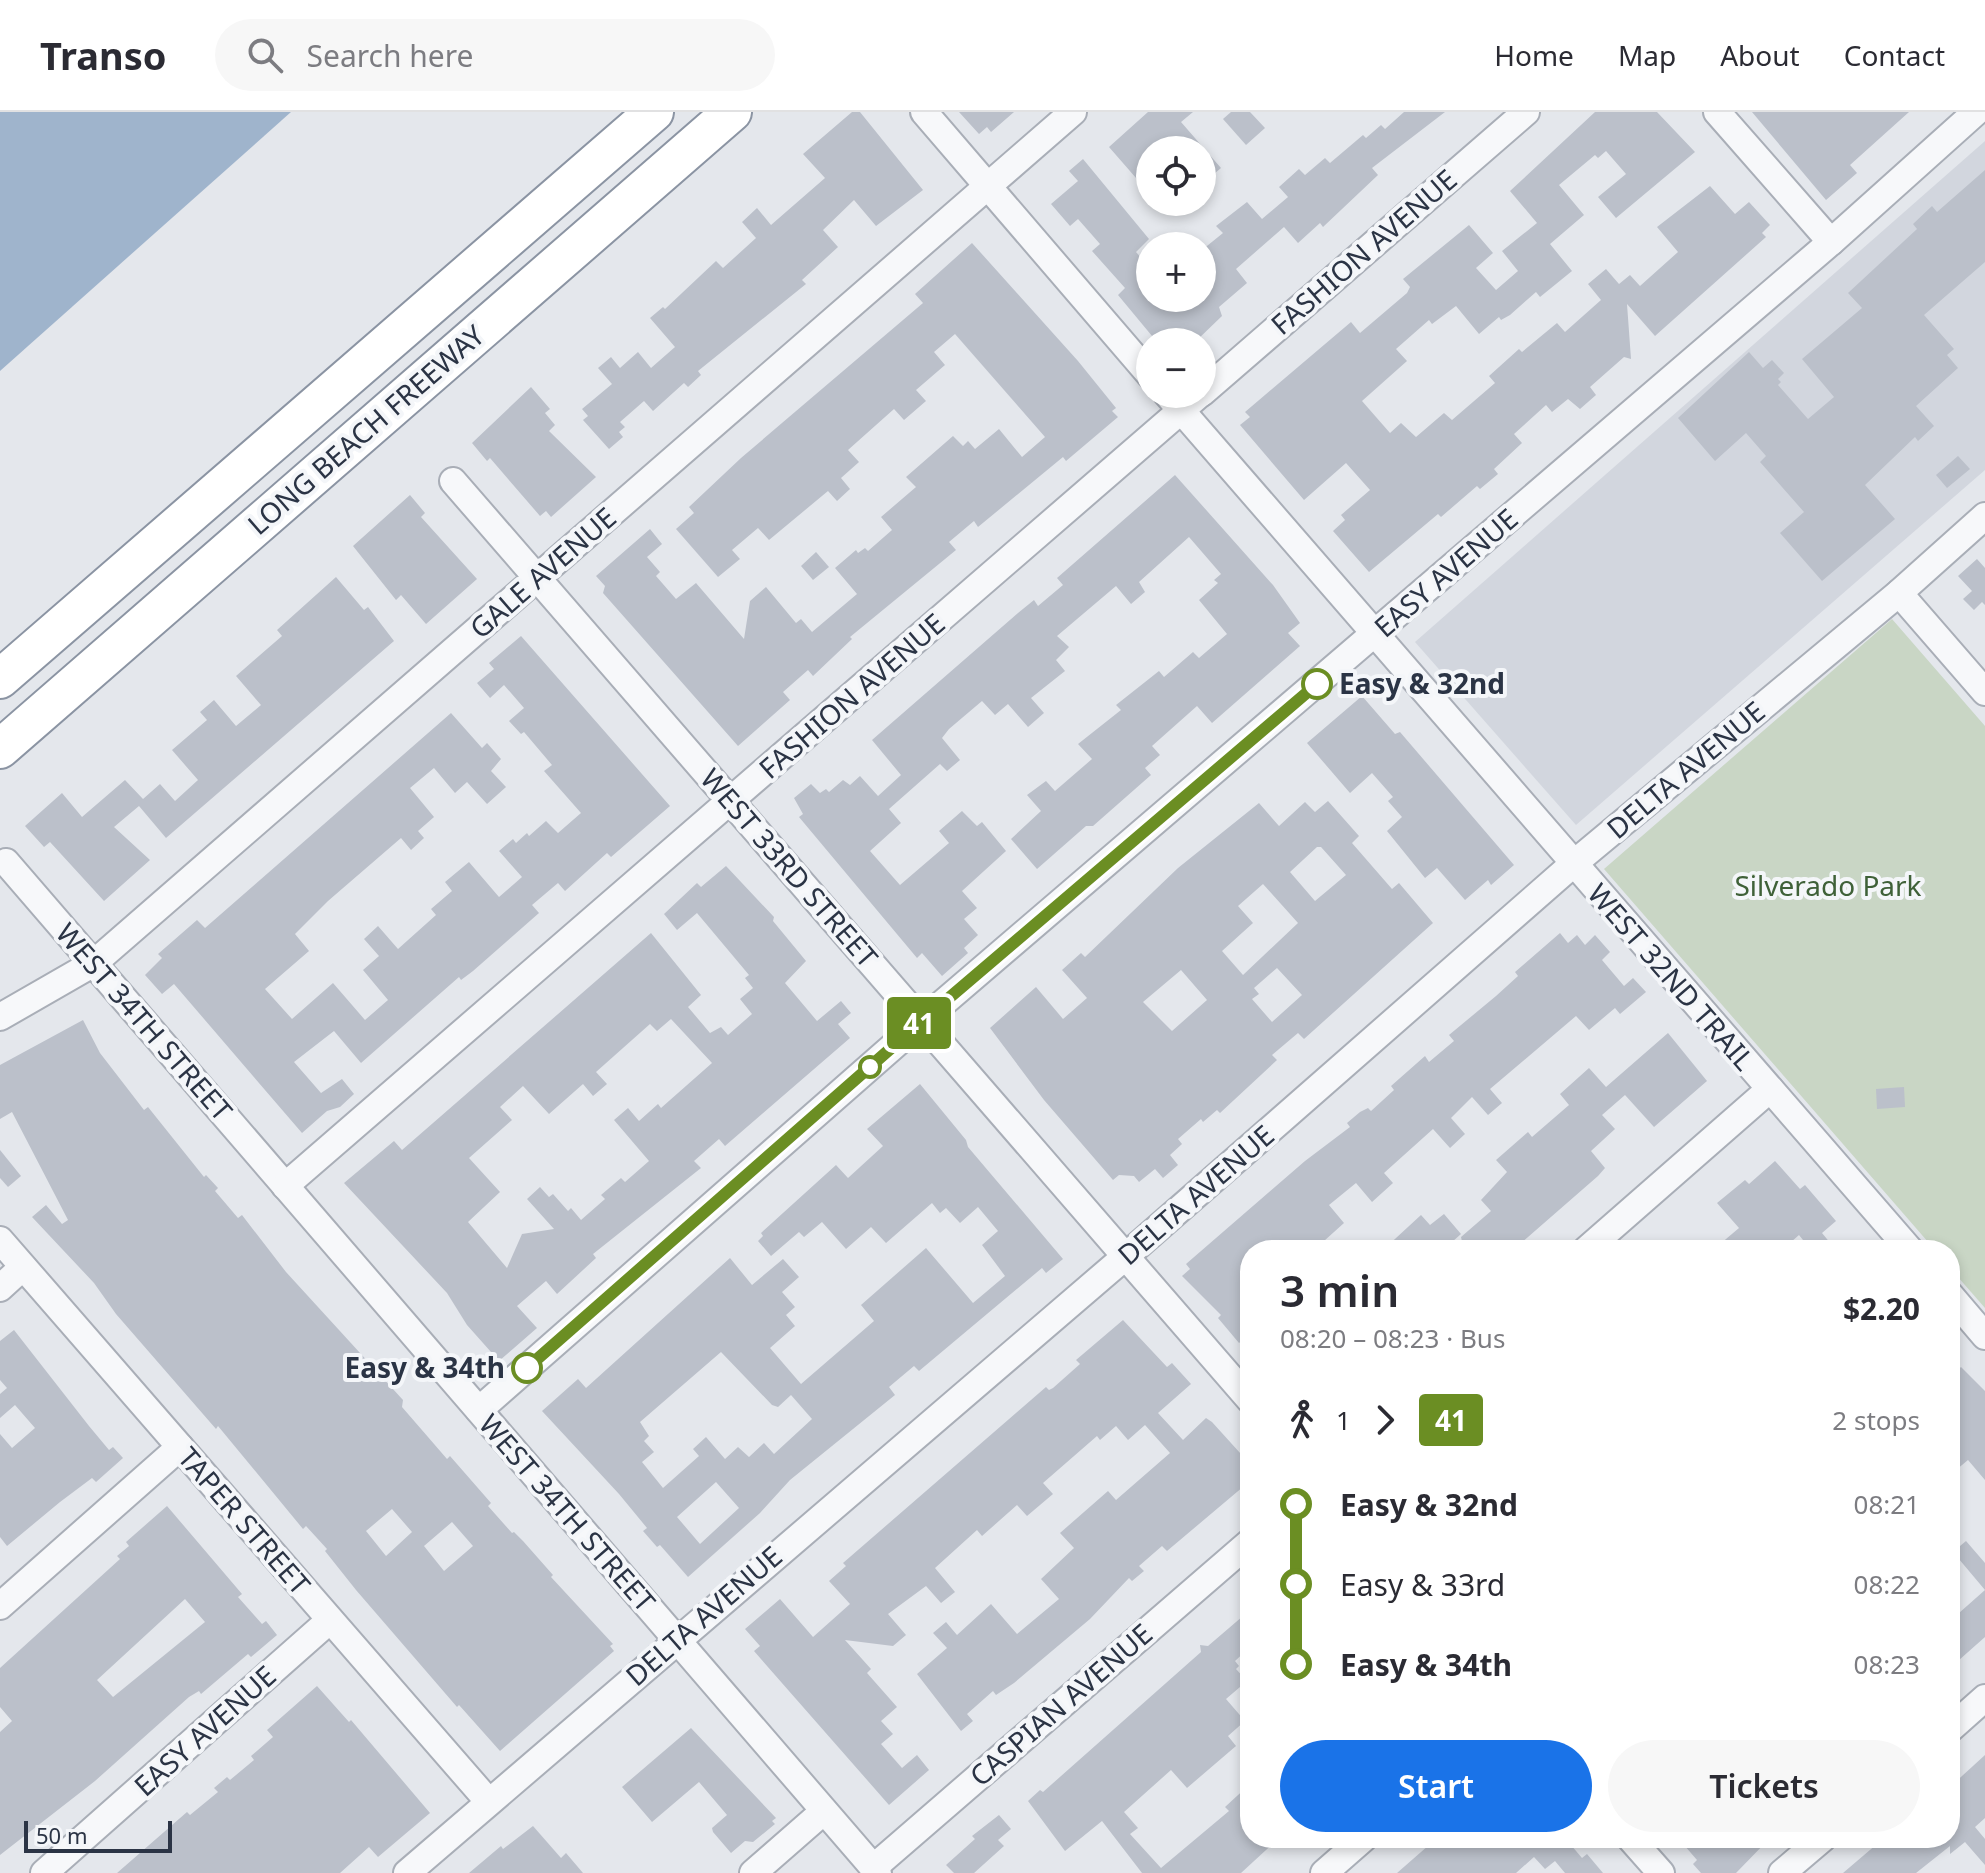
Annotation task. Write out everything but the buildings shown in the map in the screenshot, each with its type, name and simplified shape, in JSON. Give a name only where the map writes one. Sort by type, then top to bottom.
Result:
[{"type":"highway","name":"LONG BEACH FREEWAY","points":[[0,679],[654,112]]},
{"type":"highway","name":"LONG BEACH FREEWAY","points":[[0,749],[732,112]]},
{"type":"street","points":[[924,112],[1136,359]]},
{"type":"street","name":"GALE AVENUE","points":[[0,1017],[94,963],[1073,112]]},
{"type":"street","name":"FASHION AVENUE","points":[[1216,374],[1526,112]]},
{"type":"street","points":[[1717,112],[1831,242]]},
{"type":"street","name":"EASY AVENUE","points":[[479,1410],[922,1021],[1831,242],[1976,112]]},
{"type":"street","name":"FASHION AVENUE","points":[[285,1186],[731,801],[1177,408]]},
{"type":"street","name":"WEST 32ND TRAIL","points":[[1196,408],[1374,635],[1901,1240]]},
{"type":"street","name":"WEST 33RD STREET","points":[[453,481],[1240,1388]]},
{"type":"street","name":"DELTA AVENUE","points":[[407,1873],[1126,1256],[1572,865],[1899,593],[1985,516]]},
{"type":"street","points":[[1899,593],[1985,692]]},
{"type":"street","name":"WEST 34TH STREET","points":[[6,862],[875,1870]]},
{"type":"street","points":[[1597,1240],[1770,1089]]},
{"type":"street","name":"TAPER STREET","points":[[0,1240],[489,1802]]},
{"type":"street","points":[[0,1288],[23,1267]]},
{"type":"street","points":[[1960,1315],[1985,1336]]},
{"type":"street","points":[[0,1606],[180,1447]]},
{"type":"street","name":"CASPIAN AVENUE","points":[[875,1870],[1240,1551]]},
{"type":"street","name":"EASY AVENUE","points":[[44,1873],[330,1620]]},
{"type":"street","points":[[1960,1720],[1985,1698]]},
{"type":"street","points":[[753,1873],[824,1811]]},
{"type":"street","points":[[1324,1873],[1353,1848]]},
{"type":"street","points":[[1639,1848],[1661,1873]]},
{"type":"street","points":[[1782,1873],[1811,1848]]},
{"type":"shaded area","points":[[1985,141],[1985,470],[1576,825],[1415,642]]},
{"type":"green space","name":"Silverado Park","points":[[1892,619],[1985,726],[1985,1308],[1960,1279],[1960,1240],[1926,1240],[1604,869]]},
{"type":"water","points":[[0,112],[291,112],[0,371]]},
{"type":"bus line","name":"41","points":[[527,1368],[922,1021],[1317,684]]},
{"type":"place","name":"Easy & 32nd","points":[[1317,684]]},
{"type":"place","name":"Easy & 34th","points":[[527,1368]]}]
